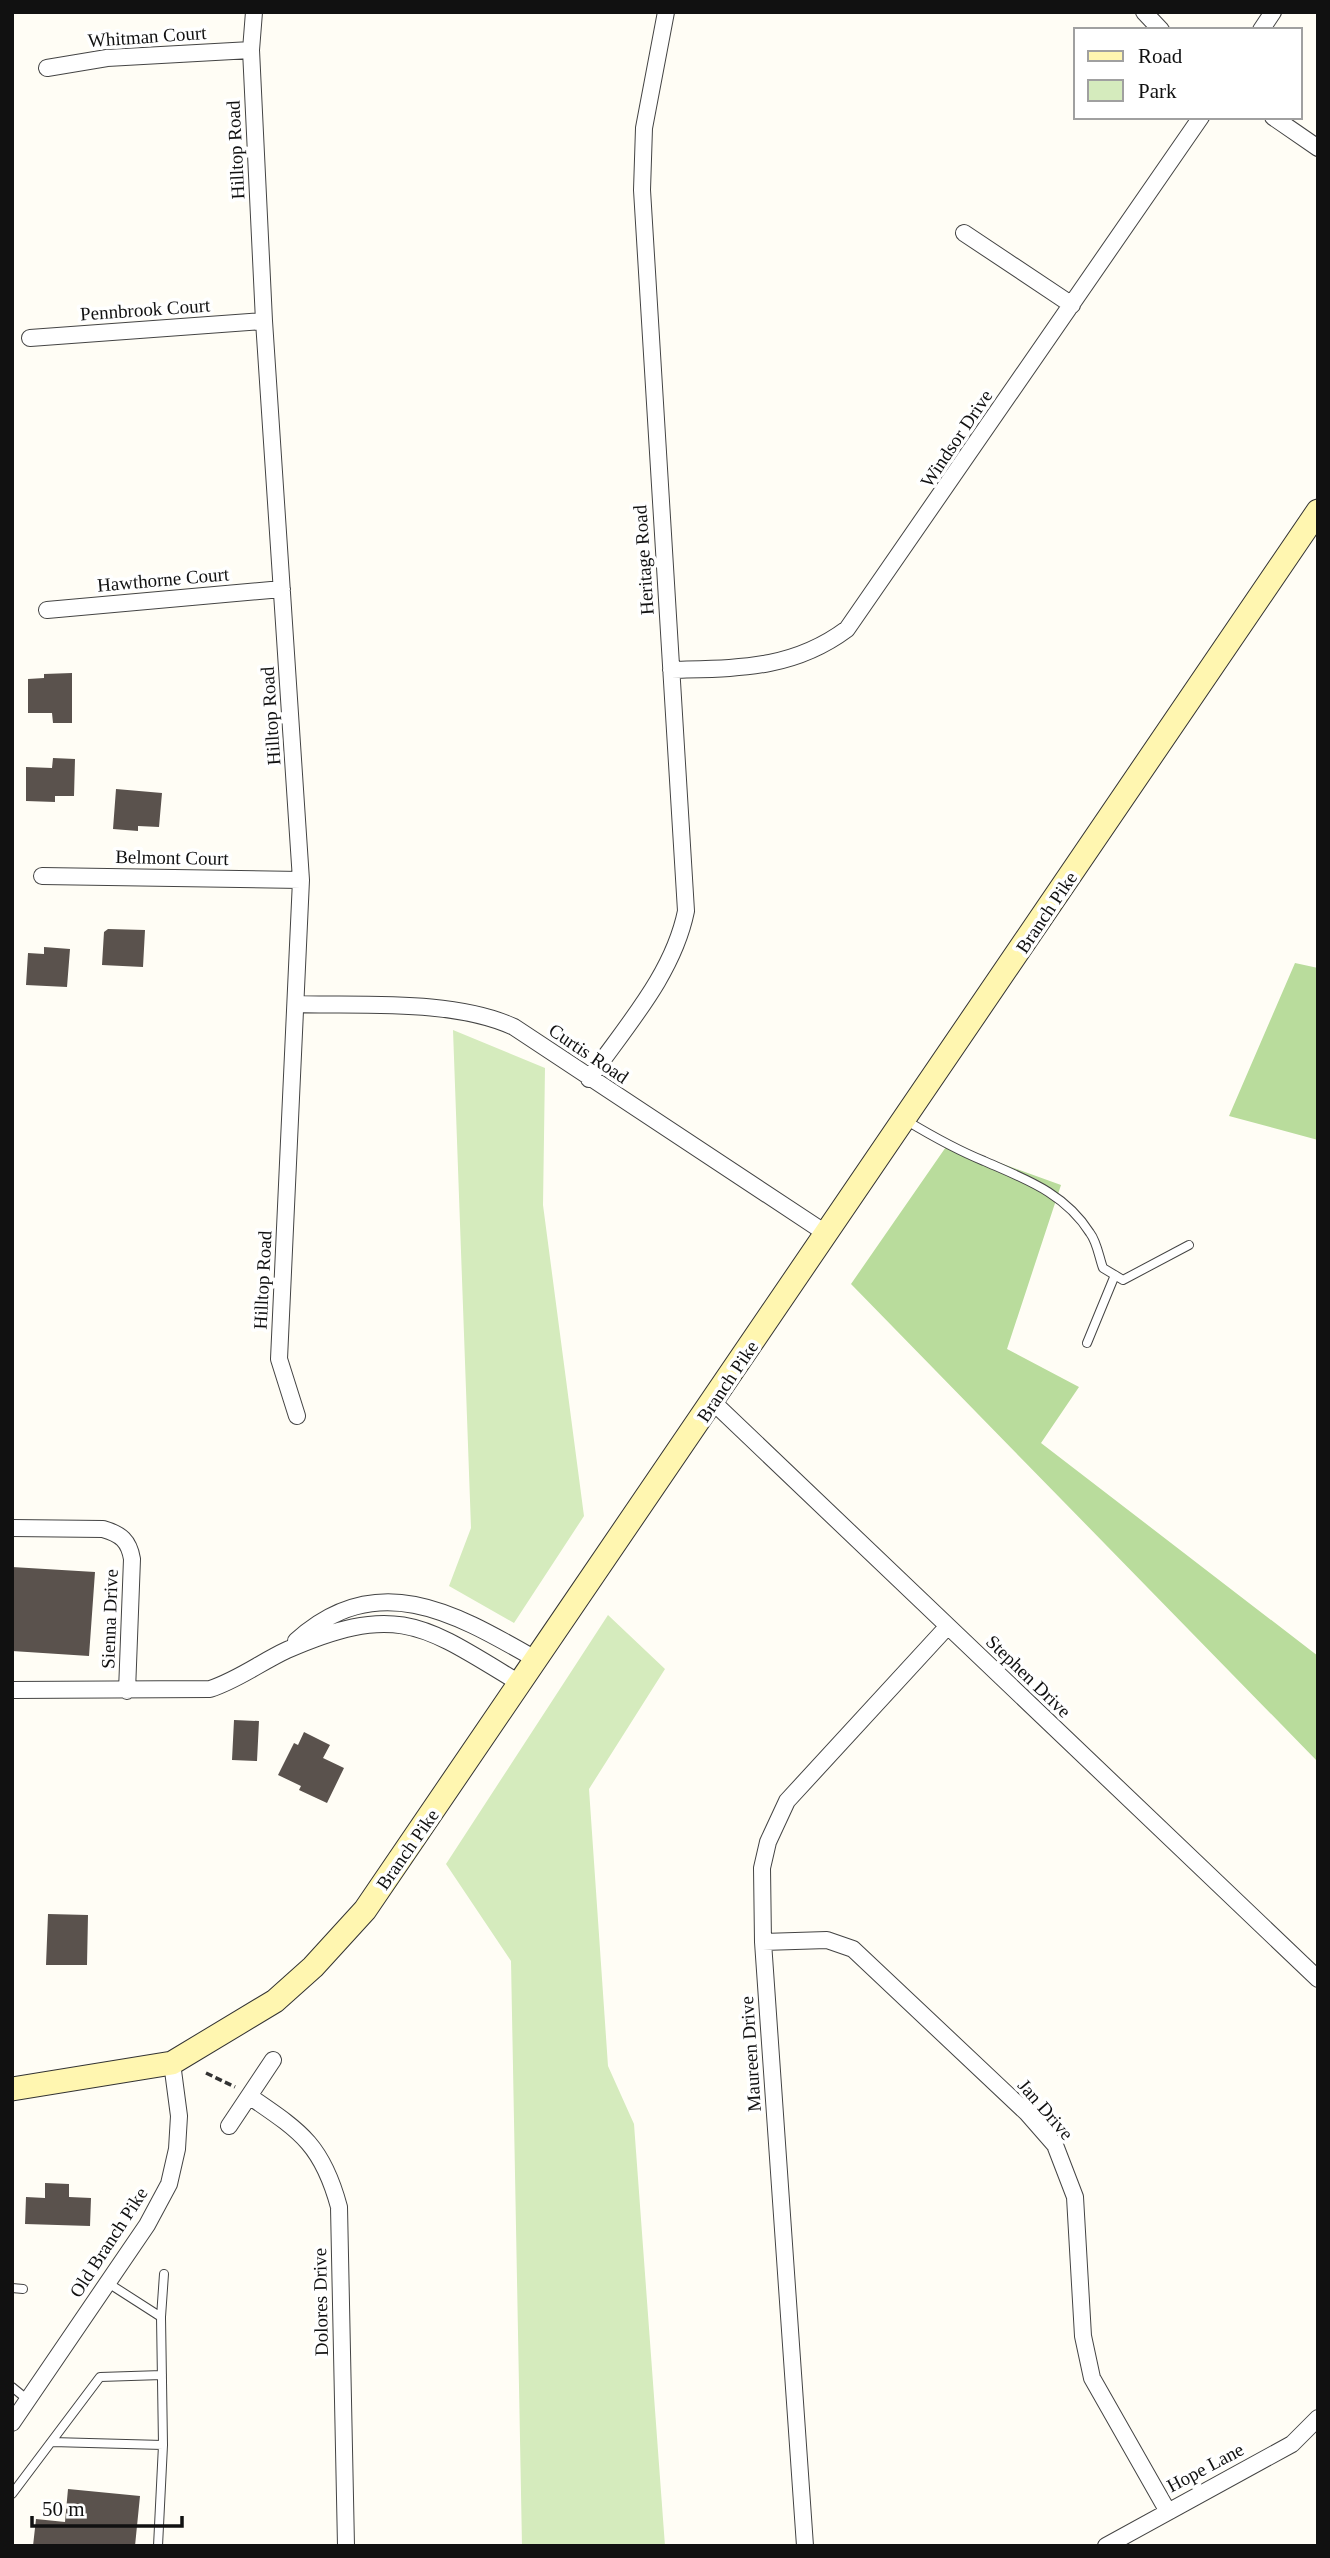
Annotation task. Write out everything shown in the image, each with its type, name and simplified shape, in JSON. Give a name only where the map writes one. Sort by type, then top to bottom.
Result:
[{"type":"street","name":"Hilltop Road","points":[[254,12],[251,50],[264,321],[301,880],[279,1359],[297,1416]]},
{"type":"street","name":"Heritage Road","points":[[589,1079],[666,967],[680,938],[686,892],[642,190],[644,128],[666,12]]},
{"type":"street","points":[[1144,12],[1159,28]]},
{"type":"street","points":[[1262,28],[1273,12]]},
{"type":"street","name":"Whitman Court","points":[[47,68],[107,58],[251,50]]},
{"type":"street","name":"Windsor Drive","points":[[671,670],[759,666],[794,659],[814,652],[847,629],[1200,119]]},
{"type":"street","points":[[1275,119],[1318,148]]},
{"type":"street","points":[[964,233],[1072,305]]},
{"type":"street","name":"Pennbrook Court","points":[[30,338],[264,321]]},
{"type":"street","name":"Branch Pike","points":[[12,2089],[172,2063],[275,2001],[342,1937],[365,1910],[1318,511]]},
{"type":"street","name":"Hawthorne Court","points":[[47,610],[282,589]]},
{"type":"street","name":"Belmont Court","points":[[42,876],[301,880]]},
{"type":"street","name":"Curtis Road","points":[[296,1004],[480,1013],[514,1027],[827,1234]]},
{"type":"street","name":"Stephen Drive","points":[[713,1402],[1318,1979]]},
{"type":"street","name":"Sienna Drive","points":[[12,1528],[103,1530],[114,1533],[130,1547],[132,1559],[127,1691]]},
{"type":"street","name":"Sienna Drive","points":[[284,1652],[307,1631],[336,1614],[392,1602],[416,1604],[453,1614],[537,1660]]},
{"type":"street","name":"Sienna Drive","points":[[12,1690],[210,1689],[236,1680],[284,1652],[354,1626],[399,1623],[421,1627],[442,1636],[521,1684]]},
{"type":"street","name":"Maureen Drive","points":[[805,2546],[763,1942],[762,1868],[768,1842],[787,1801],[947,1627]]},
{"type":"street","name":"Jan Drive","points":[[763,1942],[827,1940],[853,1949],[1027,2113],[1055,2145],[1075,2197],[1083,2336],[1092,2378],[1167,2510]]},
{"type":"street","points":[[229,2126],[245,2093],[273,2060]]},
{"type":"street","name":"Old Branch Pike","points":[[12,2423],[147,2225],[169,2184],[177,2149],[178,2116],[172,2063]]},
{"type":"street","name":"Dolores Drive","points":[[245,2093],[312,2144],[329,2172],[339,2207],[346,2546]]},
{"type":"street","name":"Hope Lane","points":[[1106,2546],[1167,2510],[1292,2444],[1318,2418]]},
{"type":"lane","points":[[905,1119],[933,1137],[1028,1179],[1057,1196],[1074,1210],[1092,1235],[1103,1268],[1123,1280],[1189,1245]]},
{"type":"lane","points":[[1087,1343],[1115,1275]]},
{"type":"lane","points":[[158,2546],[163,2445],[161,2317],[164,2274]]},
{"type":"lane","points":[[108,2283],[161,2317]]},
{"type":"lane","points":[[12,2288],[23,2289]]},
{"type":"lane","points":[[12,2494],[100,2377],[162,2375]]},
{"type":"lane","points":[[12,2388],[29,2400]]},
{"type":"lane","points":[[52,2442],[163,2445]]},
{"type":"path","points":[[206,2073],[245,2093]]},
{"type":"green space","points":[[1295,963],[1318,968],[1318,1140],[1229,1116]]},
{"type":"green space","points":[[453,1030],[545,1068],[543,1205],[584,1516],[514,1623],[449,1586],[471,1528]]},
{"type":"green space","points":[[948,1144],[1061,1185],[1007,1349],[1079,1387],[1041,1443],[1318,1656],[1318,1762],[851,1284]]},
{"type":"green space","points":[[608,1615],[665,1669],[589,1789],[608,2066],[634,2124],[665,2546],[522,2546],[511,1961],[446,1864]]},
{"type":"building","points":[[72,673],[72,723],[53,723],[52,713],[28,713],[28,679],[44,678],[44,674]]},
{"type":"building","points":[[53,758],[75,759],[74,796],[55,796],[55,802],[26,801],[26,767],[52,768]]},
{"type":"building","points":[[116,789],[162,793],[159,827],[138,826],[138,831],[113,829]]},
{"type":"building","points":[[108,929],[145,930],[143,967],[102,965],[104,932]]},
{"type":"building","points":[[44,947],[70,949],[67,987],[26,985],[28,953],[44,954]]},
{"type":"building","points":[[12,1567],[95,1572],[89,1656],[12,1651]]},
{"type":"building","points":[[234,1720],[259,1721],[257,1761],[232,1760]]},
{"type":"building","points":[[304,1732],[330,1745],[323,1758],[344,1768],[327,1803],[299,1790],[301,1786],[278,1775],[294,1743],[298,1745]]},
{"type":"building","points":[[48,1914],[88,1915],[87,1965],[46,1965]]},
{"type":"building","points":[[45,2183],[69,2184],[69,2197],[91,2198],[90,2226],[25,2224],[26,2197],[45,2198]]},
{"type":"building","points":[[68,2489],[140,2496],[135,2546],[33,2546],[36,2519],[65,2522]]}]
